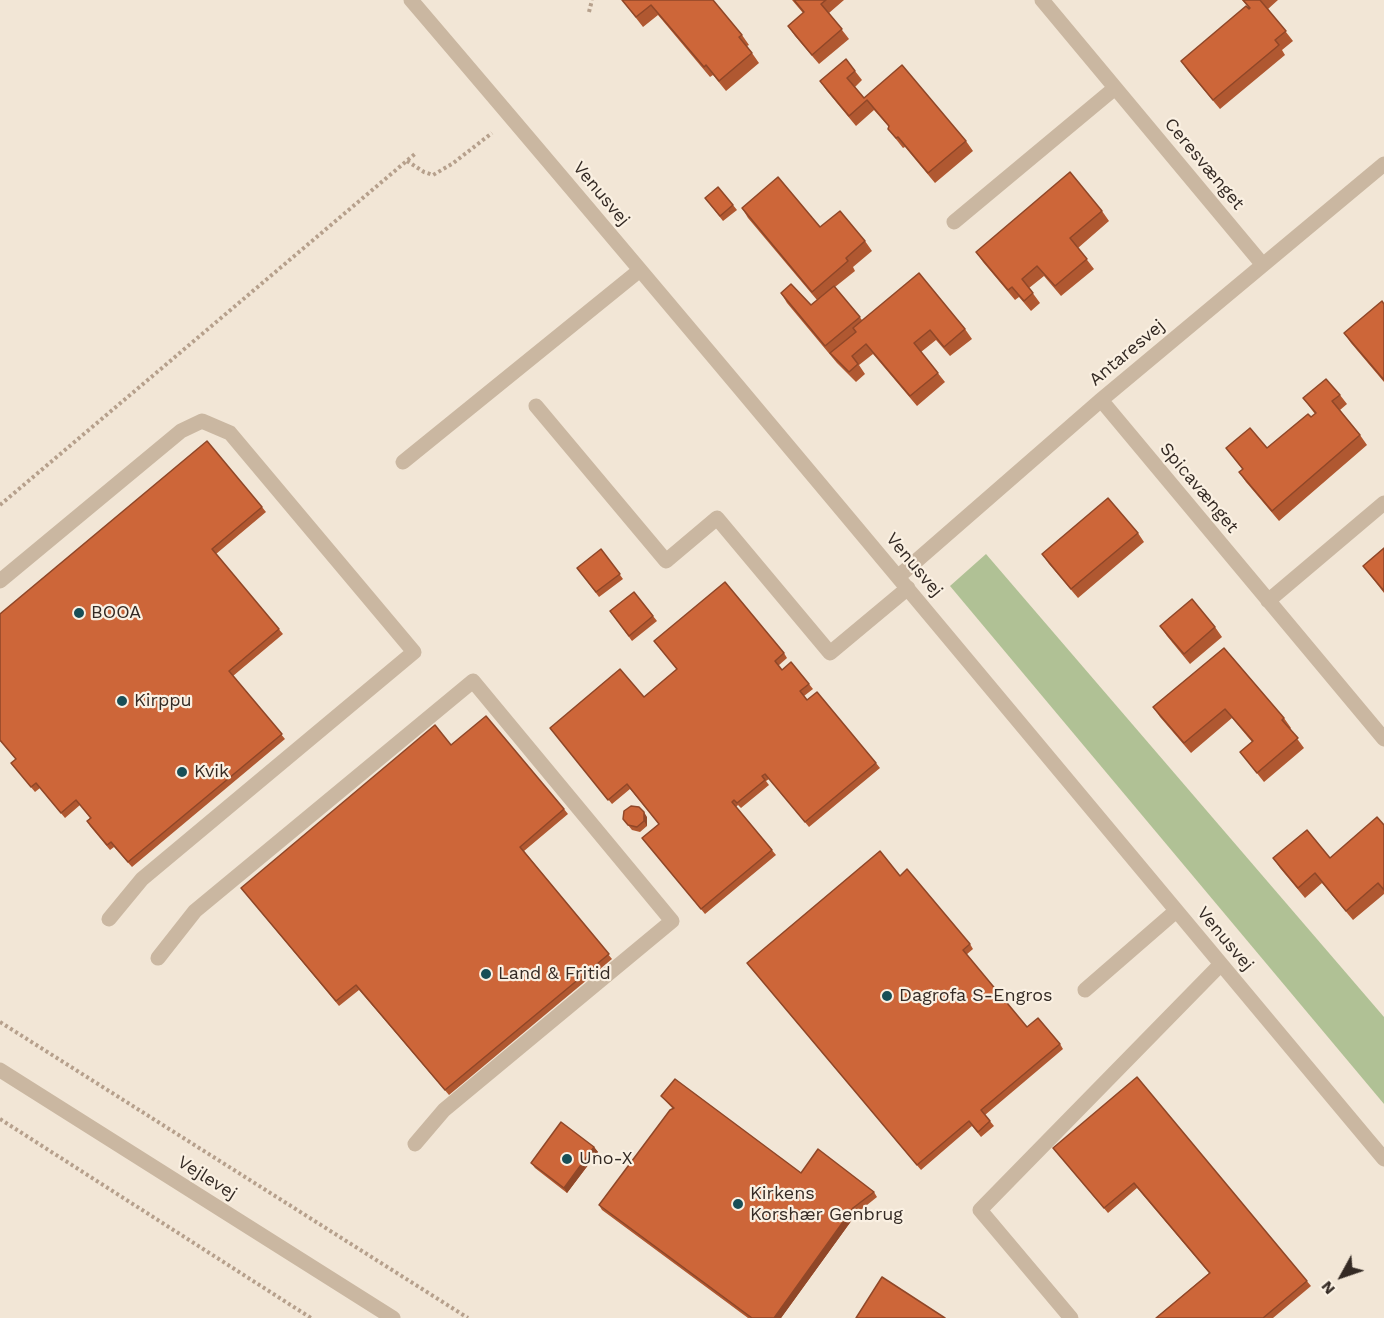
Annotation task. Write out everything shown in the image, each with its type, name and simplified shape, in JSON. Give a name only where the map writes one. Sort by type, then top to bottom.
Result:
[{"type":"street","name":"Venusvej","points":[[411,0],[903,582],[1384,1159]]},
{"type":"street","name":"Ceresvænget","points":[[1042,0],[1263,265]]},
{"type":"street","points":[[954,222],[1115,88]]},
{"type":"street","name":"Antaresvej","points":[[536,406],[666,561],[717,518],[830,653],[903,582],[1101,400],[1384,164]]},
{"type":"street","points":[[403,462],[640,270]]},
{"type":"street","name":"Spicavænget","points":[[1101,400],[1384,740]]},
{"type":"street","points":[[0,581],[181,431],[202,421],[230,433],[414,652],[142,879],[109,919]]},
{"type":"street","points":[[1268,601],[1384,503]]},
{"type":"street","points":[[158,958],[195,911],[473,681],[672,921],[444,1110],[415,1144]]},
{"type":"street","points":[[1085,990],[1176,911]]},
{"type":"street","points":[[1071,1318],[980,1210],[1221,964]]},
{"type":"street","name":"Vejlevej","points":[[0,1070],[393,1318]]},
{"type":"path","points":[[589,12],[592,0]]},
{"type":"path","points":[[407,161],[433,175],[452,164],[512,118]]},
{"type":"path","points":[[0,505],[417,153]]},
{"type":"path","points":[[0,1022],[468,1318]]},
{"type":"path","points":[[0,1119],[311,1318]]},
{"type":"green space","points":[[986,554],[1384,1017],[1384,1104],[950,586]]},
{"type":"building","points":[[622,0],[713,0],[742,35],[739,37],[752,53],[719,81],[706,65],[704,67],[651,5],[636,17]]},
{"type":"building","points":[[794,0],[826,0],[821,4],[842,29],[812,55],[788,26],[804,12]]},
{"type":"building","points":[[1243,0],[1260,0],[1286,31],[1275,40],[1279,45],[1213,100],[1181,61],[1246,6],[1249,9]]},
{"type":"building","points":[[846,59],[855,71],[847,78],[864,98],[902,65],[966,141],[928,173],[898,137],[896,138],[888,129],[889,126],[867,100],[849,116],[820,81]]},
{"type":"building","points":[[1070,172],[1102,211],[1070,238],[1087,259],[1055,286],[1037,266],[1022,279],[1033,293],[1024,301],[1012,287],[1008,290],[976,252]]},
{"type":"building","points":[[778,177],[820,227],[840,211],[865,241],[846,258],[848,261],[812,292],[742,208]]},
{"type":"building","points":[[718,187],[733,205],[720,216],[705,198]]},
{"type":"building","points":[[919,273],[965,329],[944,347],[930,330],[914,343],[938,373],[910,396],[866,344],[852,356],[858,364],[849,372],[830,353],[856,332],[853,328]]},
{"type":"building","points":[[791,284],[811,305],[834,286],[860,317],[825,346],[781,293]]},
{"type":"building","points":[[1382,301],[1384,304],[1384,380],[1344,333]]},
{"type":"building","points":[[1326,379],[1340,395],[1332,401],[1360,435],[1272,511],[1239,472],[1243,469],[1226,448],[1250,428],[1267,448],[1308,414],[1311,417],[1316,413],[1303,398]]},
{"type":"building","points":[[207,441],[262,507],[212,549],[279,629],[229,671],[282,734],[128,862],[111,842],[107,845],[87,821],[91,818],[76,800],[61,813],[36,783],[31,787],[11,763],[16,759],[0,740],[0,614]]},
{"type":"building","points":[[1108,498],[1138,533],[1071,589],[1042,554]]},
{"type":"building","points":[[1384,548],[1384,591],[1363,566]]},
{"type":"building","points":[[601,549],[620,574],[596,592],[577,568]]},
{"type":"building","points":[[725,582],[784,653],[775,661],[782,670],[791,662],[809,684],[800,691],[807,700],[817,692],[876,763],[805,822],[765,774],[762,776],[765,780],[737,803],[734,800],[732,802],[772,850],[701,909],[642,838],[659,824],[627,784],[608,800],[550,728],[620,669],[644,697],[677,669],[654,641]]},
{"type":"building","points":[[634,592],[653,616],[629,636],[610,611]]},
{"type":"building","points":[[1192,599],[1215,627],[1184,654],[1160,626]]},
{"type":"building","points":[[1224,648],[1284,718],[1282,720],[1298,738],[1257,773],[1240,752],[1253,741],[1225,709],[1184,743],[1153,707]]},
{"type":"building","points":[[486,716],[564,809],[520,847],[609,954],[445,1090],[356,985],[336,1001],[241,888],[435,725],[451,745]]},
{"type":"building","points":[[631,806],[639,807],[644,812],[644,821],[637,827],[628,825],[623,819],[624,811]]},
{"type":"building","points":[[1377,817],[1384,825],[1384,890],[1378,883],[1346,911],[1315,873],[1298,888],[1273,858],[1307,830],[1330,858]]},
{"type":"building","name":"Dagrofa S-Engros","points":[[880,851],[900,876],[907,869],[970,944],[963,950],[1027,1027],[1038,1018],[1060,1044],[981,1110],[990,1121],[978,1132],[969,1121],[917,1165],[747,963]]},
{"type":"building","points":[[1137,1077],[1307,1281],[1263,1318],[1156,1318],[1210,1273],[1134,1183],[1104,1208],[1053,1148]]},
{"type":"building","name":"Kirkens Korshær Genbrug","points":[[675,1079],[801,1173],[818,1149],[874,1192],[853,1208],[774,1318],[752,1318],[599,1205],[670,1110],[674,1108],[661,1096]]},
{"type":"building","points":[[561,1122],[594,1147],[564,1188],[531,1163]]},
{"type":"building","points":[[882,1277],[945,1318],[856,1318]]},
{"type":"place","name":"BOOA","points":[[79,613]]},
{"type":"place","name":"Kirppu","points":[[122,701]]},
{"type":"place","name":"Kvik","points":[[182,772]]},
{"type":"place","name":"Land & Fritid","points":[[486,974]]},
{"type":"place","name":"Dagrofa S-Engros","points":[[887,996]]},
{"type":"place","name":"Uno-X","points":[[567,1159]]},
{"type":"place","name":"Kirkens Korshær Genbrug","points":[[738,1204]]}]
